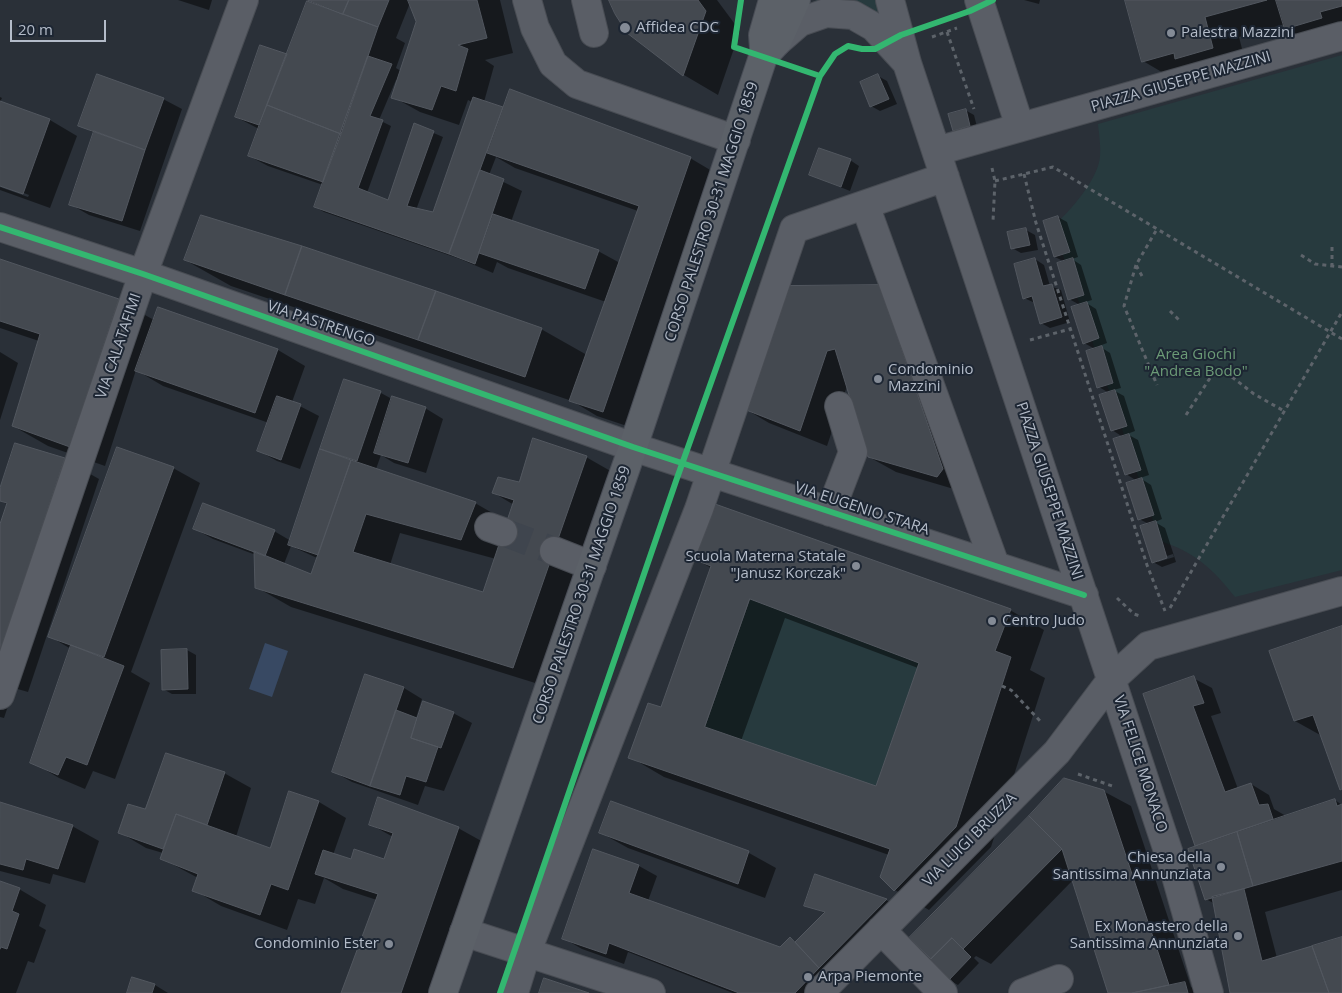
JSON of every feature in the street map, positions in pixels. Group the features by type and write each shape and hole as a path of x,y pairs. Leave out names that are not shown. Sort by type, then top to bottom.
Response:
{"main road":[{"name":"CORSO PALESTRO 30-31 MAGGIO 1859","path":"771,48 763,35 773,0"},
{"name":"CORSO PALESTRO 30-31 MAGGIO 1859","path":"443,993 633,447 736,140 771,48 796,0"}],"street":[{"name":"VIA CALATAFIMI","path":"0,695 143,274 244,0"},
{"path":"527,0 535,28 553,64 577,84 736,140"},
{"path":"586,0 594,33"},
{"name":"PIAZZA GIUSEPPE MAZZINI","path":"890,0 905,55 1112,679"},
{"path":"982,8 1020,127"},
{"path":"771,48 800,22 826,13 853,15 874,27 905,55"},
{"name":"PIAZZA GIUSEPPE MAZZINI","path":"937,151 1342,36"},
{"path":"514,993 527,952 695,519 794,229 945,177"},
{"path":"865,205 995,565"},
{"name":"VIA PASTRENGO","path":"0,227 143,274 633,447"},
{"path":"830,512 853,452 839,406"},
{"name":"VIA EUGENIO STARA","path":"633,447 1084,595"},
{"path":"554,551 592,566"},
{"path":"1112,679 1148,646 1342,591"},
{"name":"VIA LUIGI BRUZZA","path":"819,993 1064,743 1112,679"},
{"name":"VIA FELICE MONACO","path":"1112,679 1174,869 1209,993"},
{"path":"881,930 943,993"},
{"path":"464,932 651,993"},
{"path":"1023,993 1059,979"}],"path":[{"path":"905,55 982,8"},
{"path":"996,181 1053,167 1342,339"},
{"path":"1024,174 1036,223 1147,566 1167,614 1342,312"},
{"path":"1157,229 1136,265 1124,306 1157,385"},
{"path":"1332,246 1332,267"},
{"path":"1301,255 1315,264 1342,267"},
{"path":"1136,265 1142,276"},
{"path":"1170,311 1181,322"},
{"path":"1030,340 1070,329"},
{"path":"1202,350 1208,356"},
{"path":"1232,377 1254,394 1284,411"},
{"path":"1186,415 1210,378"},
{"path":"1002,686 1011,690 1064,743"},
{"path":"1071,771 1115,786 1118,796"}],"green space":[{"path":"816,0 883,0 886,23 812,8"},
{"name":"Area Giochi \"Andrea Bodo\"","path":"1342,55 1342,570 1235,597 1211,570 1193,556 1160,541 1053,226 1075,204 1095,174 1100,156 1098,124"},
{"path":"750,599 919,663 876,786 705,727"}],"water":[{"path":"265,643 288,651 272,697 249,689"}],"building":[{"path":"308,0 349,0 343,14"},
{"path":"349,0 389,0 378,27 343,14"},
{"path":"408,0 477,0 487,38 458,45 468,49 456,91 441,86 432,110 391,98 416,22"},
{"path":"609,0 698,0 706,11 683,76 627,33"},
{"name":"Palestra Mazzini","path":"1125,0 1267,0 1205,17 1213,48 1175,59 1174,53 1142,62"},
{"name":"Palestra Mazzini","path":"1276,0 1342,0 1342,6 1320,12 1322,18 1285,29"},
{"path":"307,1 378,27 341,134 267,105"},
{"path":"260,45 287,54 259,125 235,117"},
{"path":"368,56 392,64 370,116 383,120 358,188 388,200 414,123 434,131 407,206 433,212 473,97 503,107 449,254 314,207"},
{"path":"97,74 164,98 145,150 78,126"},
{"path":"878,74 889,99 870,107 860,82"},
{"path":"510,89 691,157 603,412 569,401 639,206 487,153"},
{"path":"0,101 50,119 23,194 0,186"},
{"path":"267,105 341,134 323,182 248,156"},
{"path":"966,109 970,126 953,131 948,114"},
{"path":"94,131 145,150 122,221 69,205"},
{"path":"819,148 851,159 841,187 809,175"},
{"path":"480,170 504,179 475,264 449,254"},
{"path":"493,214 599,250 585,289 479,253"},
{"path":"201,215 302,246 285,295 184,260"},
{"path":"1058,216 1070,252 1054,257 1043,221"},
{"path":"1026,228 1030,245 1011,249 1007,232"},
{"path":"302,246 436,291 418,340 285,295"},
{"path":"1035,258 1043,286 1052,284 1062,317 1040,324 1032,296 1023,299 1014,264"},
{"path":"1073,258 1084,295 1068,300 1057,263"},
{"path":"0,259 119,299 70,447 12,426 40,334 0,321"},
{"name":"Condominio Mazzini","path":"880,285 943,469 937,477 868,457 835,349 827,351 800,431 741,408 785,286"},
{"path":"436,291 542,328 525,377 418,340"},
{"path":"1087,302 1099,338 1083,344 1071,307"},
{"path":"158,307 278,349 255,413 135,371"},
{"path":"1102,346 1113,383 1097,388 1086,351"},
{"path":"344,379 381,391 357,461 320,449"},
{"path":"1115,390 1127,426 1111,431 1099,395"},
{"path":"277,396 301,404 281,460 257,451"},
{"path":"392,396 426,407 408,463 374,453"},
{"path":"1129,434 1141,470 1125,475 1113,439"},
{"path":"533,438 587,456 513,668 255,588 254,551 311,574 351,460 476,502 461,540 366,514 353,552 483,592 514,500 492,493 498,477 519,482"},
{"path":"15,443 65,458 0,654 0,524 7,503 0,501 0,488"},
{"path":"117,447 174,467 104,657 48,637"},
{"path":"320,449 351,460 318,555 288,545"},
{"path":"1142,478 1154,515 1138,520 1126,483"},
{"path":"203,503 275,530 265,556 193,529"},
{"path":"715,504 1011,609 995,651 1011,657 956,827 894,891 880,877 890,849 628,758 648,703 661,707 711,566 695,560","holes":["750,599 919,663 876,786 705,727"]},
{"path":"1156,521 1167,558 1152,563 1140,526"},
{"path":"1342,626 1342,789 1340,790 1313,715 1294,721 1269,651"},
{"path":"71,645 124,666 87,765 66,757 58,775 30,763"},
{"path":"187,649 188,689 162,690 161,650"},
{"path":"365,674 404,687 370,786 332,772"},
{"path":"1194,676 1204,703 1193,706 1225,792 1251,783 1259,805 1268,804 1273,819 1195,846 1143,694"},
{"path":"423,701 454,712 441,748 411,738"},
{"path":"396,710 417,718 411,738 438,747 426,782 406,776 400,795 370,786"},
{"path":"166,753 225,772 207,825 176,814 163,849 118,833 128,804 145,809"},
{"path":"1064,778 1104,790 1169,985 1132,993 1108,993 1062,849 1029,816"},
{"path":"289,791 319,801 288,890 271,884 260,915 192,891 198,874 160,859 176,814 270,848"},
{"name":"Condominio Ester","path":"378,797 459,827 401,993 341,993 378,894 315,874 323,850 351,859 354,849 384,859 393,833 369,825"},
{"path":"1335,799 1337,806 1342,804 1342,861 1253,886 1237,832"},
{"path":"611,801 749,851 738,884 599,833"},
{"path":"0,802 73,825 58,869 26,859 23,870 0,864"},
{"path":"1029,816 1062,849 963,949 952,938 931,959 909,938"},
{"name":"Chiesa della Santissima Annunziata","path":"1237,832 1253,886 1205,900 1188,849"},
{"path":"593,849 639,865 629,893 780,947 790,937 819,968 795,993 739,993 609,943 606,954 562,939"},
{"path":"815,874 887,899 819,968 795,942 825,912 804,906"},
{"path":"0,881 20,888 12,911 19,914 7,949 1,947 0,949"},
{"name":"Ex Monastero della Santissima Annunziata","path":"1244,889 1262,961 1312,946 1329,993 1230,993 1212,897"},
{"path":"1342,937 1342,993 1329,993 1312,946"},
{"path":"952,938 971,957 948,981 929,961"},
{"path":"132,977 155,984 152,993 127,993"},
{"path":"544,978 589,993 539,993"},
{"path":"1185,982 1188,993 1132,993 1169,985"}],"tunnel":[{"path":"503,532 554,551"}],"cycle path":[{"path":"741,0 734,47 820,76 835,54 848,46 875,49 901,35 970,11 993,0"},
{"path":"500,993 676,481 820,76"},
{"path":"0,227 143,274 633,447 1084,595"}],"place":[{"name":"Affidea CDC","path":"625,28"},
{"name":"Palestra Mazzini","path":"1171,33"},
{"name":"Condominio Mazzini","path":"878,379"},
{"name":"Scuola Materna Statale \"Janusz Korczak\"","path":"856,566"},
{"name":"Centro Judo","path":"992,621"},
{"name":"Chiesa della Santissima Annunziata","path":"1221,867"},
{"name":"Ex Monastero della Santissima Annunziata","path":"1238,936"},
{"name":"Condominio Ester","path":"389,944"},
{"name":"Arpa Piemonte","path":"808,977"}]}
